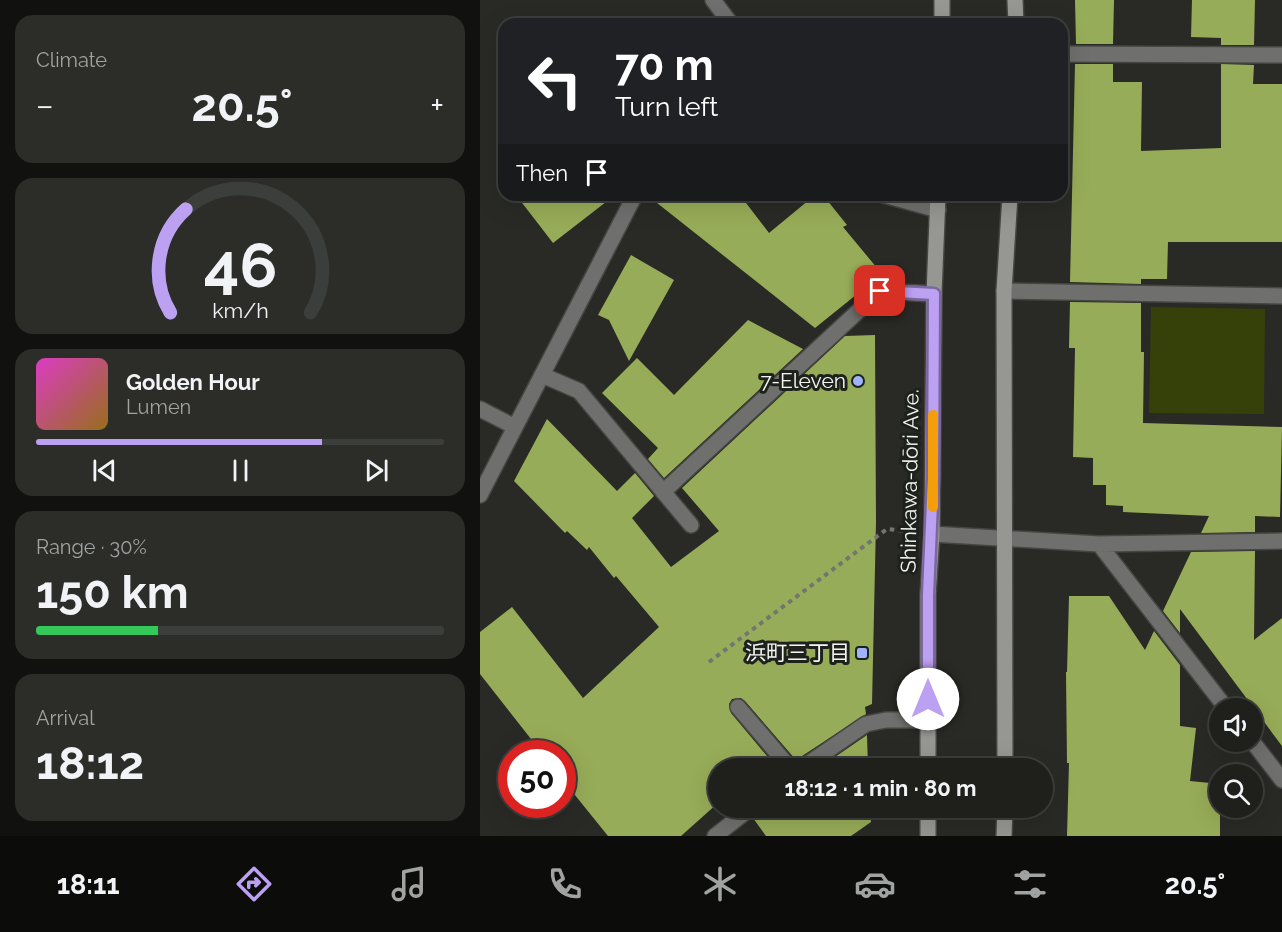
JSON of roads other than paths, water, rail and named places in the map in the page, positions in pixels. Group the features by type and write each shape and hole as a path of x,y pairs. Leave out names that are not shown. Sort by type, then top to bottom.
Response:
{"main road":[{"path":"942,0 942,18"},
{"path":"1015,0 1016,18"},
{"path":"1005,758 1004,291 1010,201"},
{"name":"Shinkawa-dōri Ave.","path":"928,758 928,595 932,534 934,294 938,203"},
{"path":"928,818 928,836"},
{"path":"1004,836 1005,818"}],"street":[{"path":"713,0 724,18"},
{"path":"1068,54 1282,55"},
{"path":"480,495 632,201"},
{"path":"663,492 880,291 934,294"},
{"path":"1004,291 1282,296"},
{"path":"542,375 579,391 691,525"},
{"path":"480,409 515,427"},
{"path":"932,534 1099,544 1282,541"},
{"path":"1099,544 1218,698"},
{"path":"738,707 781,758"},
{"path":"817,758 866,724 886,720 928,720"},
{"path":"1260,752 1282,780"},
{"path":"715,836 738,818"}],"place":[{"name":"7-Eleven","path":"858,381"},
{"name":"浜町三丁目","path":"862,653"}]}
